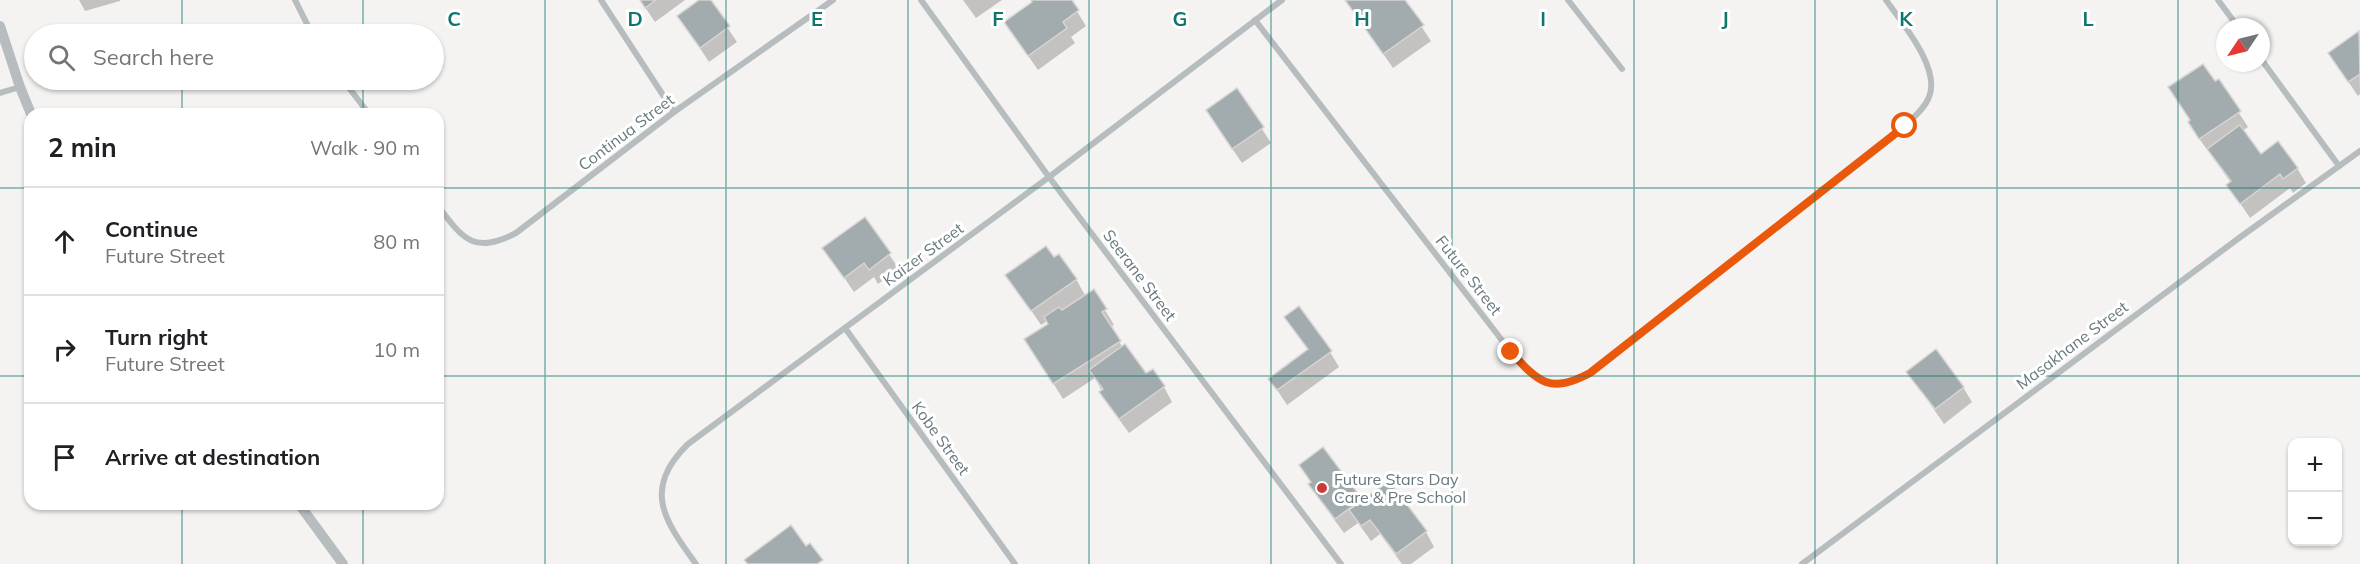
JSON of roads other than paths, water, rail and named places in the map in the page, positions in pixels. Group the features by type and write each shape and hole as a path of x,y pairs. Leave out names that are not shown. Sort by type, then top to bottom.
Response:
{"street":[{"path":"295,0 307,24"},
{"path":"601,0 674,112"},
{"name":"Continua Street","path":"444,214 456,230 470,241 484,244 499,242 516,233 674,112 833,0"},
{"name":"Seerane Street","path":"921,0 1049,177 1341,564"},
{"name":"Kaizer Street","path":"696,564 666,518 662,500 662,484 666,470 688,444 1049,177 1282,0"},
{"path":"1568,0 1622,69"},
{"name":"Future Street","path":"1256,20 1511,352 1541,381 1555,385 1573,382 1590,373 1905,126 1921,110 1930,95 1931,80 1926,63 1916,43 1886,0"},
{"path":"2218,0 2231,18"},
{"path":"0,26 29,108"},
{"path":"2270,71 2339,166"},
{"path":"0,93 20,87"},
{"path":"351,90 364,108"},
{"name":"Masakhane Street","path":"1802,564 2220,252 2360,151"},
{"name":"Kobe Street","path":"845,328 1015,564"},
{"path":"303,510 343,564"}],"place":[{"name":"Future Stars Day Care & Pre School","path":"1322,488"}]}
